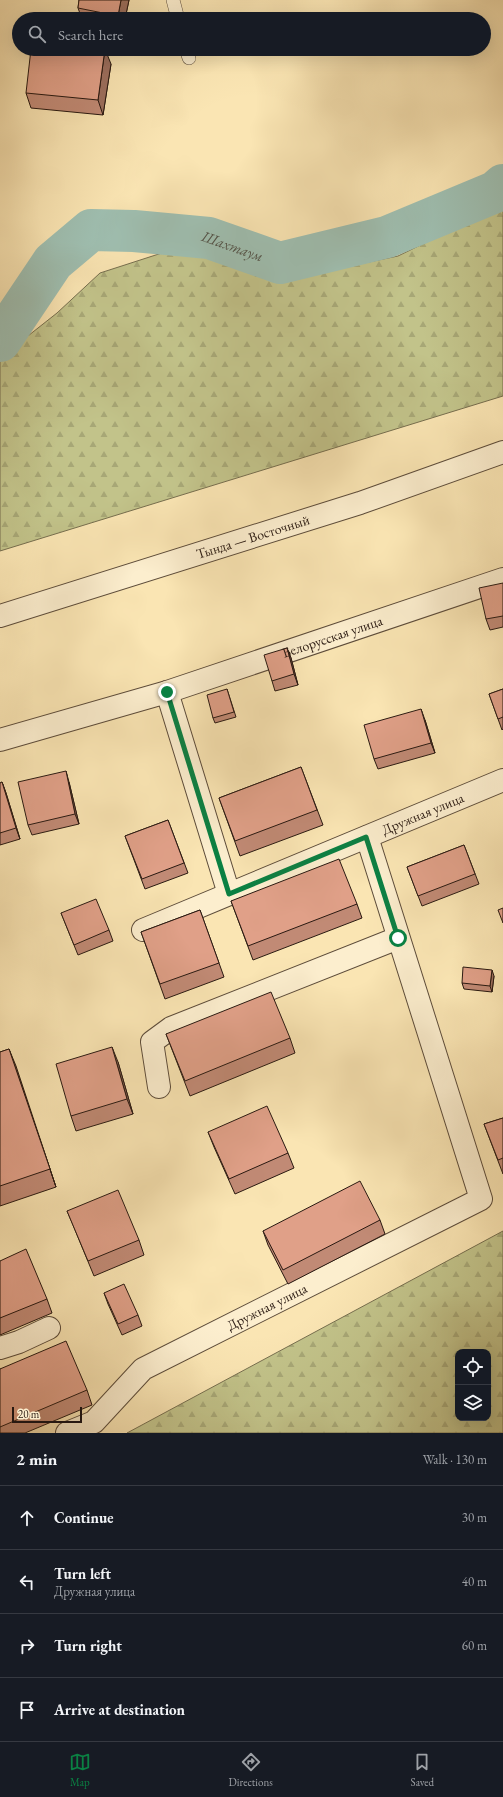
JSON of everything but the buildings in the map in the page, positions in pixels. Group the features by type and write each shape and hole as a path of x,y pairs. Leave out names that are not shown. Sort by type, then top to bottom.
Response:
{"street":[{"name":"Тында — Восточный","path":"0,616 360,503 503,452"},
{"name":"Белорусская улица","path":"0,740 167,692 503,579"},
{"path":"167,692 229,894"},
{"name":"Дружная улица","path":"143,930 503,780"},
{"path":"159,1088 152,1042 171,1028 398,938 366,837"},
{"name":"Дружная улица","path":"67,1433 94,1422 143,1369 481,1199 398,938"},
{"path":"0,1348 19,1342 49,1328"}],"lane":[{"path":"173,0 176,12"}],"green space":[{"path":"503,202 503,396 0,551 0,358 57,313 100,273 165,252 217,251 266,276 320,272 398,256 480,216"},
{"path":"503,1231 503,1433 127,1433"}],"waterway":[{"name":"Шахтаум","path":"0,341 53,262 91,230 134,231 209,238 280,263 387,237 495,192 503,185"}],"route":[{"path":"167,692 229,894 366,837 398,938"}]}
